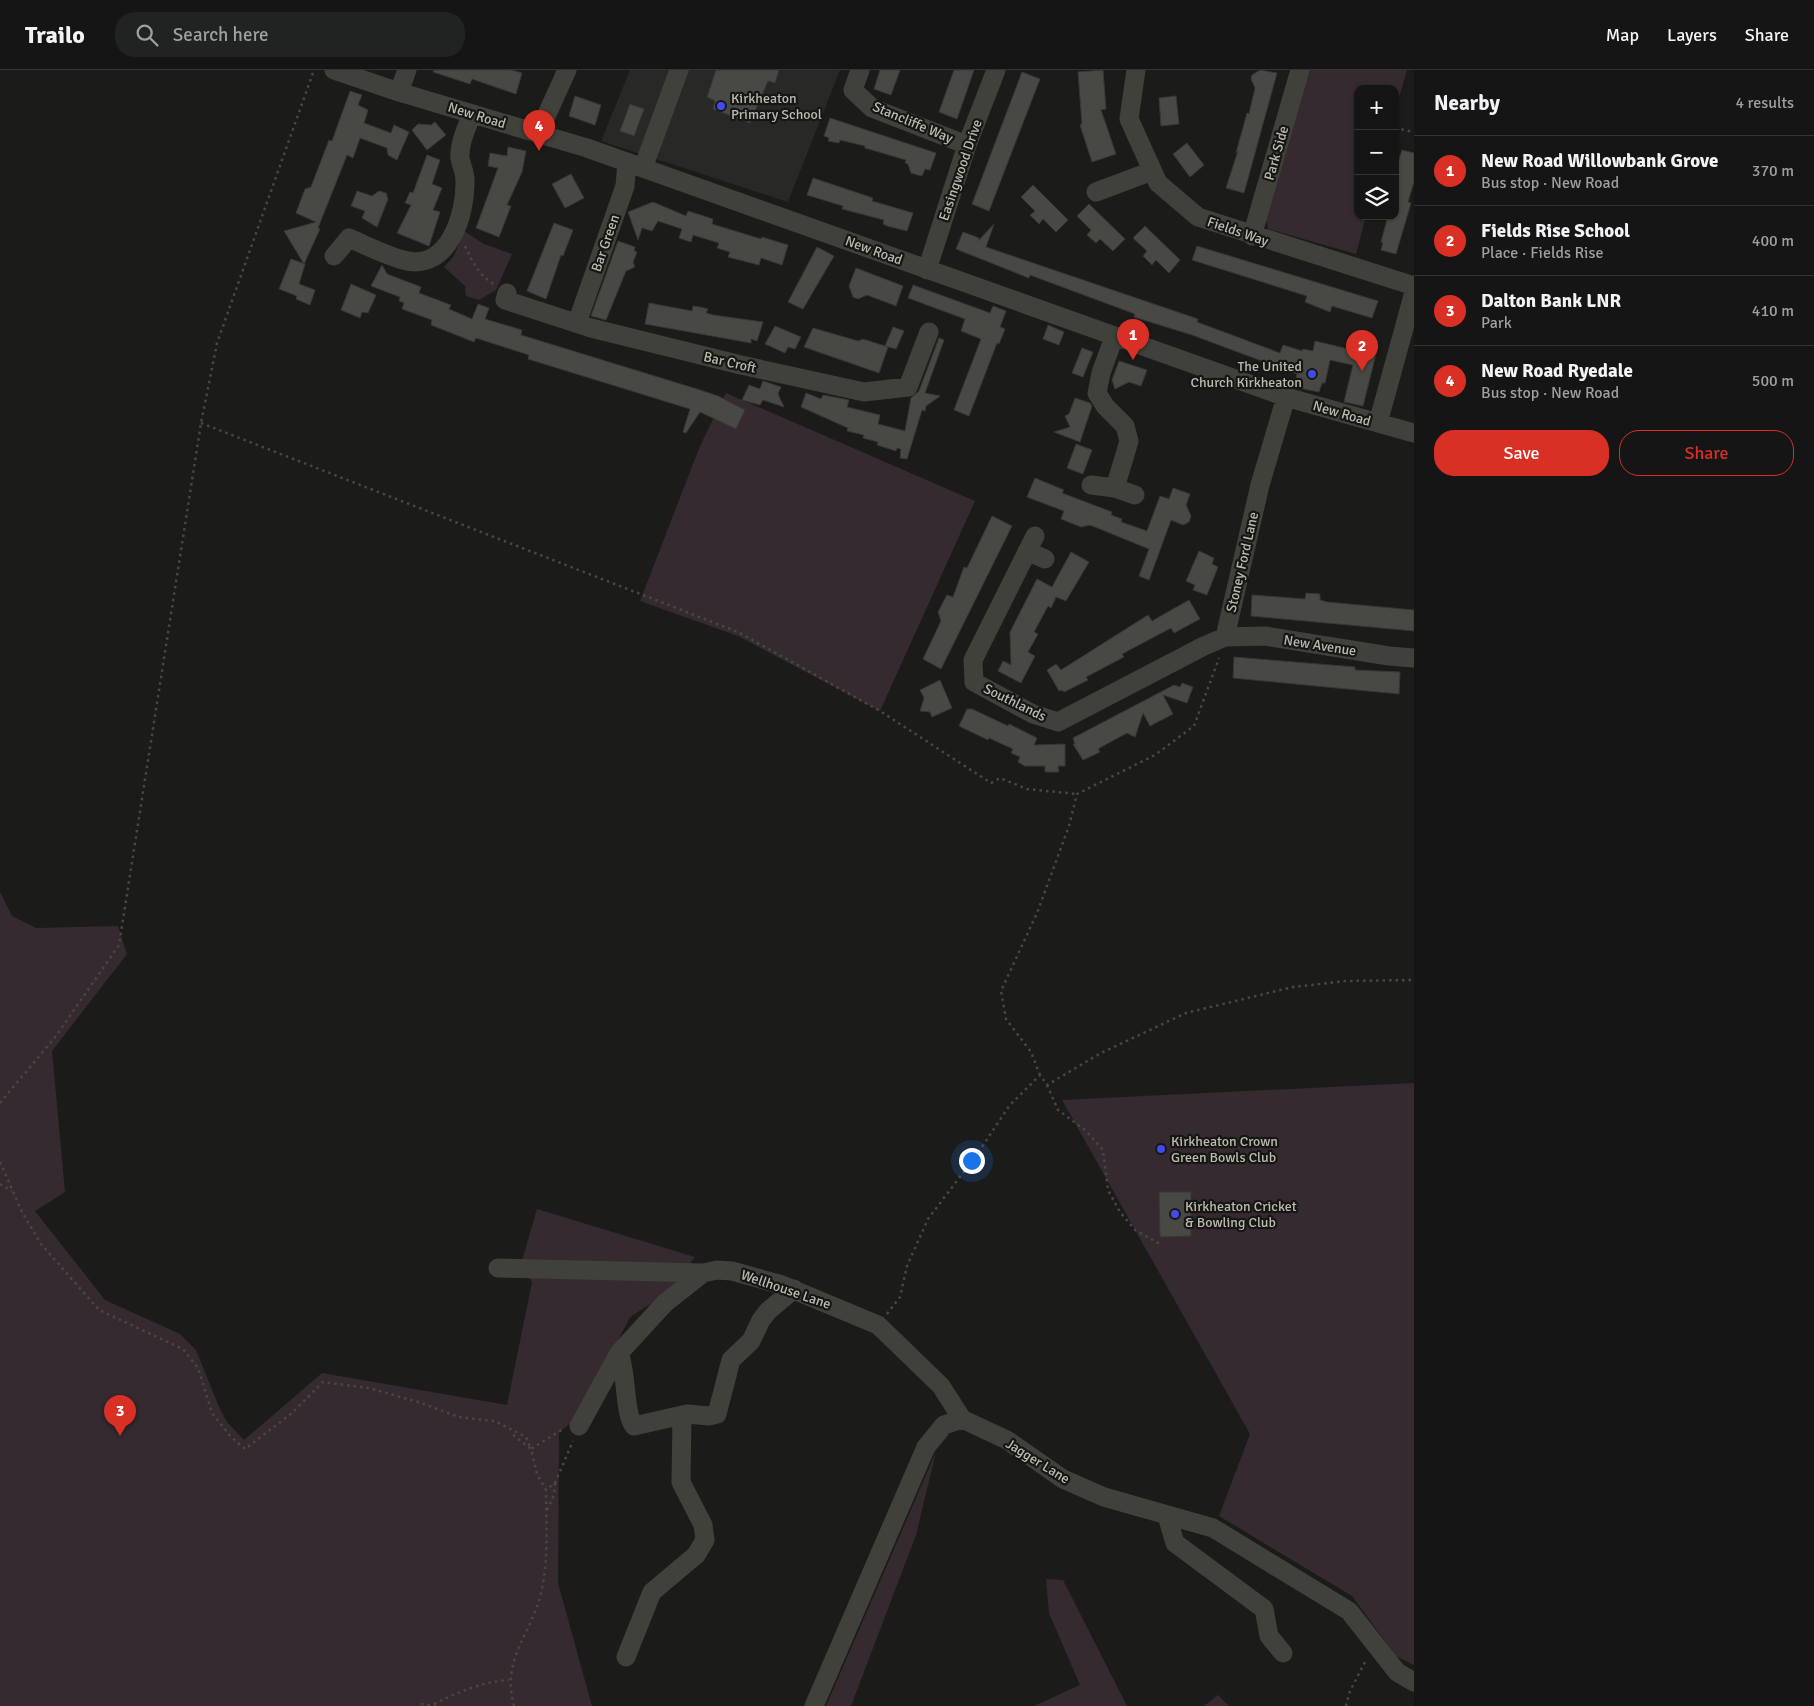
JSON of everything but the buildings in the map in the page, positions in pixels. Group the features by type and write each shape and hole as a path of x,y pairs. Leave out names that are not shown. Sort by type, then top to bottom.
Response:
{"street":[{"name":"New Road","path":"334,70 635,165 1286,397 1414,433"},
{"path":"399,92 407,70"},
{"path":"538,134 567,70"},
{"name":"Bar Green","path":"577,324 625,186 679,70"},
{"name":"Stancliffe Way","path":"860,70 853,90 872,108 968,145"},
{"name":"Easingwood Drive","path":"927,270 968,145 996,70"},
{"name":"Fields Way","path":"1136,70 1129,119 1158,183 1198,217 1252,236 1414,286"},
{"name":"Park Side","path":"1252,236 1300,70"},
{"path":"334,256 347,233 404,261 427,261 443,251 454,234 462,204 465,179 460,157 463,137 472,114"},
{"path":"1096,192 1152,171"},
{"path":"1378,423 1414,292"},
{"name":"Bar Croft","path":"507,293 505,300 577,324 742,365 864,392 908,387 929,332"},
{"path":"1114,337 1100,373 1097,393 1105,406 1125,426 1129,441 1115,488"},
{"name":"Stoney Ford Lane","path":"1225,637 1260,485 1286,397"},
{"path":"1091,485 1115,488 1135,495"},
{"name":"Southlands","path":"1045,559 1031,544 973,660 974,682 1033,714 1058,722 1204,646 1225,637"},
{"name":"New Avenue","path":"1225,637 1265,636 1390,656 1414,658"},
{"name":"Wellhouse Lane","path":"498,1268 703,1273 717,1270 732,1271 794,1289 878,1325 941,1386 962,1419"},
{"path":"582,1420 619,1353 665,1303 703,1273"},
{"path":"619,1353 625,1373 632,1423 638,1426 682,1415 717,1414 731,1360 751,1341 761,1320 768,1311 794,1289"},
{"path":"626,1657 652,1592 696,1555 705,1540 703,1525 681,1482 682,1415"},
{"path":"814,1706 926,1447 944,1425 962,1419"},
{"name":"Jagger Lane","path":"962,1419 1007,1440 1063,1479 1104,1497 1213,1528 1349,1611 1397,1672 1414,1682"},
{"path":"1167,1516 1175,1543 1264,1609 1269,1636 1283,1653"}],"path":[{"path":"0,1102 56,1036 120,945 201,423 217,343 314,70"},
{"path":"1399,129 1414,132"},
{"path":"454,234 460,238 474,267 484,278 503,287 507,293"},
{"path":"201,423 738,632 880,711 991,783 1000,778 1027,789 1078,794 1154,755 1194,726 1209,689 1225,637"},
{"path":"1078,794 1069,826 1037,913 1001,990 1006,1019 1031,1052 1040,1075 1047,1085 1058,1110 1085,1130 1102,1150 1108,1190 1120,1212 1135,1230 1160,1244"},
{"path":"1047,1085 1101,1053 1186,1013 1293,987 1346,981 1414,980"},
{"path":"900,1297 907,1266 928,1219 978,1153 1009,1106 1040,1075"},
{"path":"0,1162 41,1244 100,1310 183,1349 198,1368 212,1413 231,1437 245,1449 292,1413 323,1382 369,1388 418,1402 459,1417 495,1421 526,1437 537,1474 546,1490 545,1568 541,1594 513,1662 509,1680 514,1706"},
{"path":"0,1184 14,1192"},
{"path":"531,1449 582,1420"},
{"path":"546,1512 554,1495 555,1483 582,1420"},
{"path":"513,1435 531,1449"},
{"path":"546,1490 555,1483"},
{"path":"1346,1706 1350,1690 1374,1644"},
{"path":"421,1704 435,1705 482,1684 509,1680"}],"shaded area":[{"name":"Kirkheaton Primary School","path":"630,70 840,70 788,202 601,141"},
{"path":"1308,70 1407,70 1399,98 1399,85 1354,85 1354,220 1365,220 1356,254 1268,229 1265,215"},
{"path":"464,231 484,244 512,254 496,290 479,300 466,296 465,286 444,267 454,256"},
{"path":"726,393 975,501 880,711 738,636 640,601 700,446"},
{"path":"0,892 12,916 36,928 118,926 127,954 52,1051 65,1192 35,1211 105,1300 180,1334 196,1350 227,1422 244,1440 322,1373 507,1405 532,1282 521,1264 537,1209 695,1257 668,1293 630,1317 578,1418 559,1432 558,1583 592,1706 0,1706"},
{"path":"1414,1083 1414,1665 1396,1656 1352,1596 1219,1516 1250,1434 1062,1100"},
{"path":"936,1452 916,1535 851,1706 826,1706"},
{"path":"1046,1579 1063,1580 1127,1706 1034,1706 1080,1685 1049,1613"},
{"path":"1218,1695 1229,1706 1204,1706"}],"place":[{"name":"Kirkheaton Primary School","path":"721,106"},
{"name":"New Road Ryedale","path":"539,151"},
{"name":"New Road Willowbank Grove","path":"1133,360"},
{"name":"Fields Rise School","path":"1362,371"},
{"name":"The United Church Kirkheaton","path":"1312,374"},
{"name":"Kirkheaton Crown Green Bowls Club","path":"1161,1149"},
{"name":"Kirkheaton Cricket & Bowling Club","path":"1175,1214"},
{"name":"Dalton Bank LNR","path":"120,1436"}]}
